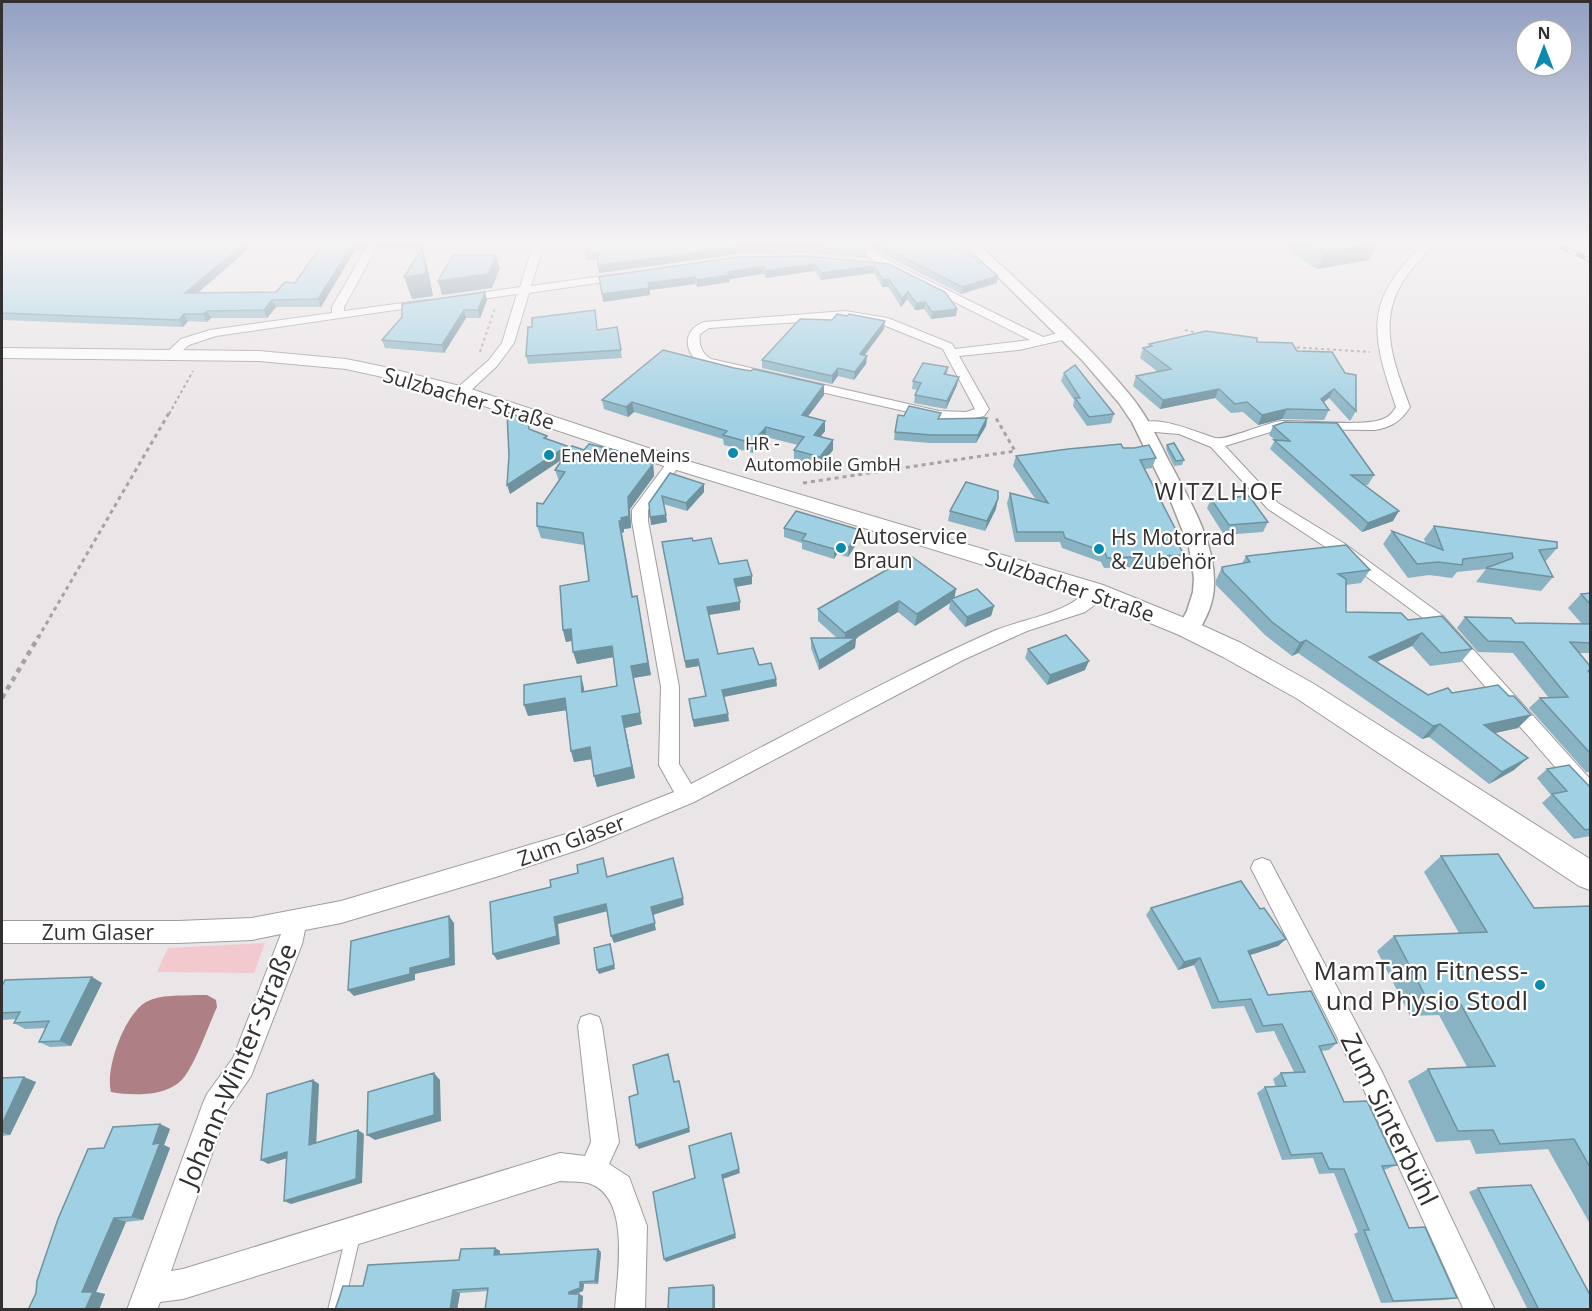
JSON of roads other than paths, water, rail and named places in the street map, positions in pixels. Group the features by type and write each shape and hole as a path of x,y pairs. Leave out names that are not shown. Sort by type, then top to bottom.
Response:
{"main road":[{"name":"Sulzbacher Straße","path":"2,353 259,356 337,363 417,380 461,392 674,463 1095,591 1188,629 1232,650 1305,691 1590,876"}],"street":[{"path":"338,316 340,304"},
{"path":"170,355 185,342 200,336 422,304"},
{"path":"461,392 493,363 508,344 520,304"},
{"path":"968,304 1042,341"},
{"path":"1035,304 1067,335 1126,400 1143,427 1191,523 1204,578 1202,600 1197,618 1188,629"},
{"path":"1216,444 1279,425 1377,425 1396,419 1403,407 1386,353 1382,330 1388,304"},
{"path":"845,315 884,321 905,328 948,347 952,353 980,404 979,413 966,416 939,415 707,362 697,354 693,338 698,328 708,325 845,315"},
{"path":"952,353 1019,346 1067,335"},
{"path":"1143,427 1154,426 1182,431 1216,444 1273,506 1339,548 1437,620 1590,793"},
{"path":"674,463 640,510 640,521 670,687 669,765 687,796"},
{"name":"Zum Glaser","path":"2,932 189,932 252,929 341,912 499,866 576,841 687,796 957,654 1021,627 1079,608 1090,600 1095,591"},
{"name":"Zum Sinterbühl","path":"1262,868 1373,1082 1480,1310"},
{"name":"Johann-Winter-Straße","path":"146,1299 216,1103 242,1067 290,944 295,922"},
{"path":"590,1026 605,1142 593,1170"},
{"path":"146,1299 183,1284 560,1167 593,1170 619,1187 633,1226 630,1310"}],"lane":[{"path":"335,1310 355,1231"}],"place":[{"name":"HR - Automobile GmbH","path":"733,453"},
{"name":"EneMeneMeins","path":"549,455"},
{"name":"Autoservice Braun","path":"841,548"},
{"name":"Hs Motorrad & Zubehör","path":"1099,549"},
{"name":"MamTam Fitness- und Physio Stodl","path":"1540,985"}],"district":[{"name":"WITZLHOF","path":"1219,490"}]}
